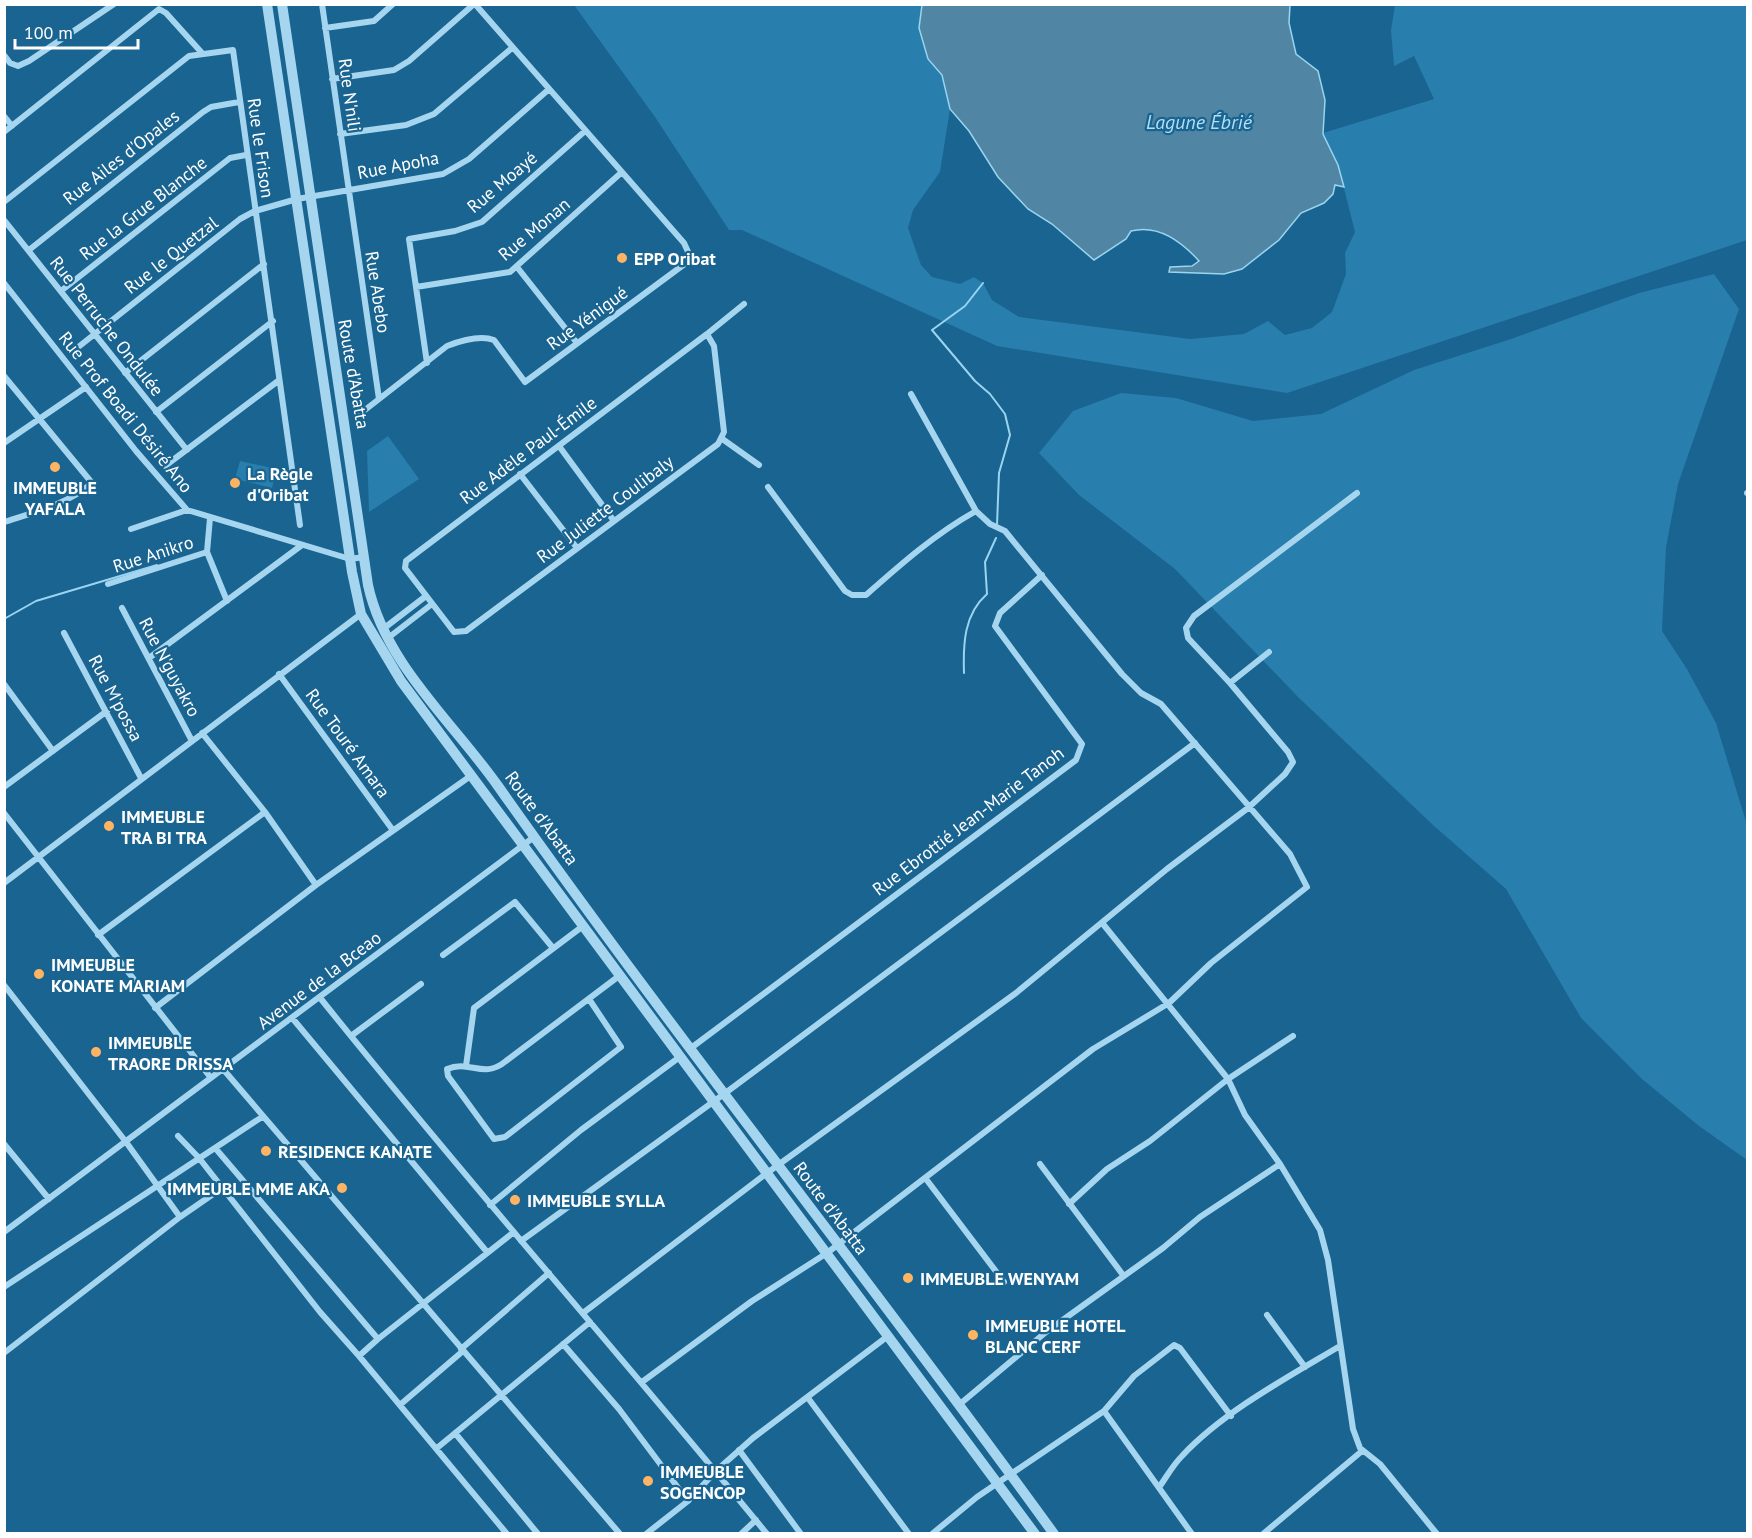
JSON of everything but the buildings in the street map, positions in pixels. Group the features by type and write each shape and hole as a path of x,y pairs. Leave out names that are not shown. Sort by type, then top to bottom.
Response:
{"street":[{"path":"4,55 10,63 18,66 29,61 114,4"},
{"name":"Route d'Abatta","path":"267,4 350,559 361,614 401,681 691,1047 724,1094 960,1404 1054,1533"},
{"name":"Route d'Abatta","path":"282,4 364,557 372,601 385,633 418,683 490,774 583,926 1035,1533"},
{"name":"Rue N'nili","path":"322,4 347,190"},
{"path":"325,28 374,21 393,4"},
{"path":"332,80 394,70 409,61 475,4 548,90"},
{"path":"4,132 159,9 166,13 202,53"},
{"path":"340,134 422,121 434,114 512,48"},
{"name":"Rue le Frison","path":"4,202 189,56 232,50 246,155 273,321 278,381 300,525"},
{"name":"Rue Apoha","path":"297,199 420,180 456,168 548,90"},
{"name":"Rue Yénigué","path":"356,417 457,342 488,338 494,340 525,382 686,263 689,254 684,243 548,90"},
{"name":"Rue Ailes d'Opales","path":"28,250 203,112 211,107 239,102"},
{"path":"4,116 12,126"},
{"name":"Rue Moayé","path":"427,363 409,239 455,231 482,222 585,131"},
{"name":"Rue la Grue Blanche","path":"61,291 230,158 246,155"},
{"name":"Rue Monan","path":"416,287 501,274 517,267 622,172"},
{"name":"Rue Abebo","path":"347,190 379,399"},
{"name":"Rue le Quetzal","path":"72,352 240,219 255,211 297,199"},
{"name":"Rue Perruche Ondulée","path":"4,220 186,450"},
{"path":"125,373 264,264"},
{"path":"517,267 578,343"},
{"name":"Rue Prof Boadi Désiré Ano","path":"4,283 187,510 350,559"},
{"name":"Rue Adèle Paul-Émile","path":"426,596 405,568 406,561 707,334 744,303"},
{"path":"156,412 273,321"},
{"path":"707,334 714,346 724,432 721,438 759,465"},
{"path":"4,376 92,483 80,493 54,505 4,522"},
{"path":"165,466 278,381"},
{"path":"4,443 86,387"},
{"path":"642,1382 752,1300 838,1245 1093,1049 1169,1003 1211,963 1307,887 1290,855 1161,704 1141,693 1122,674 1005,531 990,524 976,511 911,394"},
{"name":"Rue Juliette Coulibaly","path":"426,596 454,632 460,634 718,444 721,438"},
{"path":"559,446 614,521"},
{"path":"520,474 577,548"},
{"path":"768,487 845,591 860,596 866,595 949,527 976,511"},
{"path":"583,1313 767,1173 1016,993 1103,924 1167,869 1248,808 1285,774 1293,762 1288,752 1230,683 1188,638 1186,628 1194,616 1357,493"},
{"path":"131,529 187,510"},
{"path":"210,518 207,552 227,601"},
{"path":"149,658 302,545"},
{"name":"Rue Anikro","path":"108,584 207,552"},
{"path":"350,559 364,557"},
{"name":"Rue Ebrottié Jean-Marie Tanoh","path":"691,1047 1076,760 1082,744 995,626 1000,613 1042,574"},
{"path":"385,633 426,596"},
{"path":"385,633 432,604"},
{"name":"Rue N'guyakro","path":"122,608 192,741"},
{"path":"4,883 361,614"},
{"name":"Rue M'possa","path":"64,633 141,778"},
{"path":"1230,683 1269,652"},
{"name":"Rue Touré Amara","path":"279,674 392,830"},
{"path":"4,684 53,751"},
{"path":"4,788 107,711"},
{"path":"202,733 265,812 316,885"},
{"path":"522,1241 714,1102 1195,743"},
{"path":"154,1008 316,885 473,774"},
{"path":"98,935 265,812"},
{"path":"4,813 154,1008 211,1078"},
{"name":"Avenue de la Bceao","path":"4,1232 223,1069 293,1020 530,841"},
{"path":"443,956 515,902 553,948"},
{"path":"1103,924 1228,1079 1245,1114 1280,1164 1320,1230 1328,1260 1353,1429 1362,1451 1380,1464 1435,1533"},
{"path":"466,1066 474,1008 583,926"},
{"path":"589,999 621,1047 505,1137 494,1139 447,1074 448,1067 466,1066 485,1071 498,1068 589,999 620,976"},
{"path":"351,1036 421,984"},
{"path":"6,990 126,1142 180,1217"},
{"path":"321,999 490,1205 717,1470 767,1533"},
{"path":"293,1020 487,1252"},
{"path":"1069,1204 1107,1169 1150,1141 1228,1079 1293,1036"},
{"path":"490,1205 581,1130 681,1056"},
{"path":"223,1069 261,1117 620,1533"},
{"path":"4,1287 216,1149 261,1117"},
{"path":"178,1136 199,1158 320,1312 401,1404 507,1533"},
{"path":"4,1144 49,1199"},
{"path":"216,1149 378,1339"},
{"path":"1040,1164 1123,1275"},
{"path":"960,1404 1013,1358 1123,1275 1163,1248 1200,1217 1280,1164"},
{"path":"926,1179 1004,1282"},
{"path":"4,1353 180,1217 222,1188"},
{"path":"359,1356 422,1303 514,1232"},
{"path":"401,1404 549,1273"},
{"path":"1267,1315 1305,1367"},
{"path":"437,1448 590,1322"},
{"path":"646,1533 688,1502 739,1450 888,1336"},
{"path":"563,1344 620,1409 688,1502"},
{"path":"932,1533 997,1483 1104,1411 1134,1376 1174,1345 1180,1348 1231,1416"},
{"path":"1160,1486 1184,1454 1231,1416 1340,1346"},
{"path":"808,1398 909,1533"},
{"path":"1104,1411 1192,1533"},
{"path":"456,1433 538,1533"},
{"path":"739,1450 801,1533"},
{"path":"1263,1533 1362,1451"},
{"path":"741,1533 756,1520"}],"shaded area":[{"path":"574,5 922,5 919,28 928,59 942,75 950,109 940,172 913,210 908,228 921,265 932,277 960,284 974,277 983,283 992,300 1019,317 1190,339 1244,334 1268,321 1285,335 1312,328 1332,312 1346,274 1345,253 1355,232 1338,165 1323,133 1434,99 1414,56 1394,66 1391,30 1395,5 1747,5 1747,240 1287,393 997,346 742,230 729,230 655,117"},
{"path":"1714,274 1739,309 1678,484 1666,547 1662,631 1687,669 1716,723 1747,825 1747,1160 1699,1126 1642,1079 1581,1018 1506,889 1433,825 1298,697 1175,569 1079,495 1039,453 1073,411 1121,393 1176,398 1253,421 1321,414 1414,370 1511,339 1639,293"},
{"path":"388,436 419,479 369,512 367,451"},
{"path":"240,461 277,469 272,488 235,479"}],"water":[{"name":"Lagune Ébrié","path":"922,5 1290,5 1289,23 1296,54 1318,71 1325,100 1323,134 1338,165 1344,187 1335,185 1333,194 1324,203 1301,213 1279,240 1242,269 1224,274 1169,272 1170,267 1192,266 1199,261 1177,241 1151,230 1131,231 1126,239 1094,260 1052,224 1028,209 998,177 969,131 950,109 942,75 928,59 919,28"}],"waterway":[{"path":"983,283 965,306 932,330 1005,414 1010,435 999,473 997,525"},
{"path":"964,673 966,630 979,602 987,594 985,562 996,538"},
{"path":"4,619 36,601 157,565"}],"place":[{"name":"EPP Oribat","path":"622,258"},
{"name":"IMMEUBLE YAFALA","path":"55,467"},
{"name":"La Règle d'Oribat","path":"235,483"},
{"name":"IMMEUBLE TRA BI TRA","path":"109,826"},
{"name":"IMMEUBLE KONATE MARIAM","path":"39,974"},
{"name":"IMMEUBLE TRAORE DRISSA","path":"96,1052"},
{"name":"RESIDENCE KANATE","path":"266,1151"},
{"name":"IMMEUBLE MME AKA","path":"342,1188"},
{"name":"IMMEUBLE SYLLA","path":"515,1200"},
{"name":"IMMEUBLE WENYAM","path":"908,1278"},
{"name":"IMMEUBLE HOTEL BLANC CERF","path":"973,1335"},
{"name":"IMMEUBLE SOGENCOP","path":"648,1481"}]}
